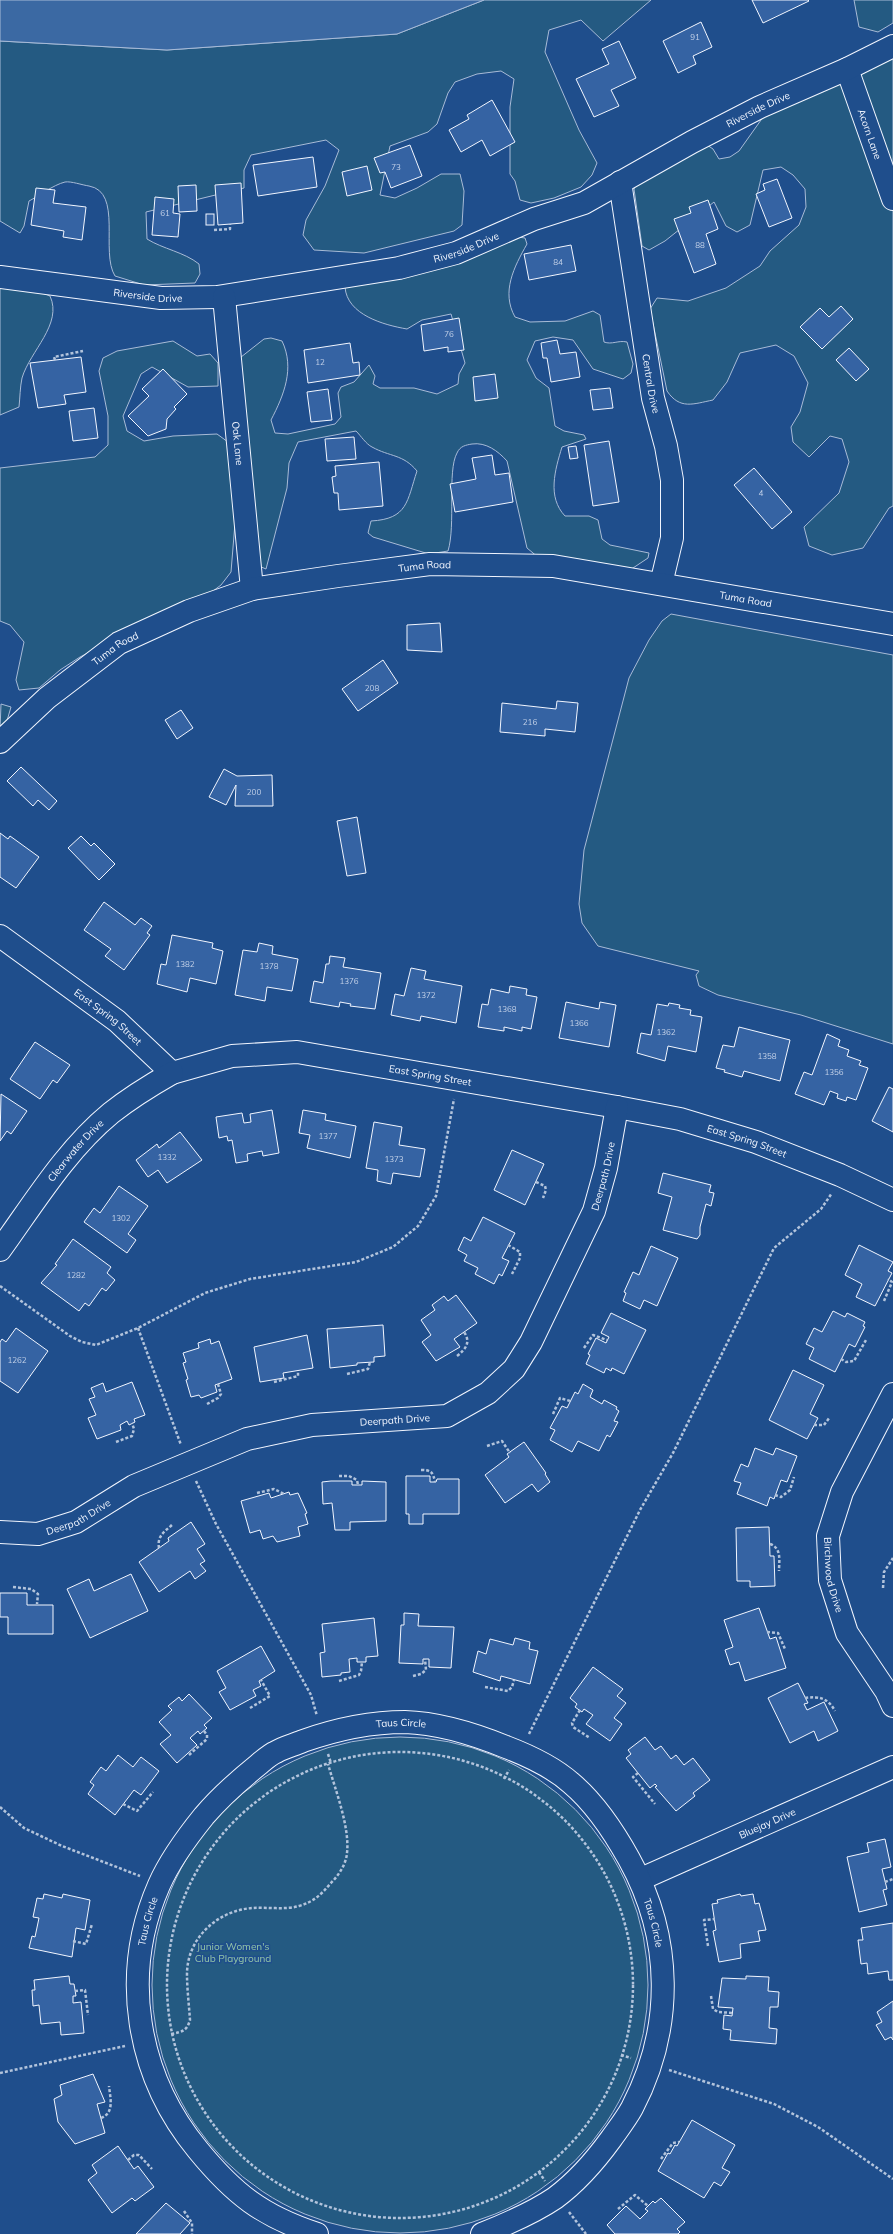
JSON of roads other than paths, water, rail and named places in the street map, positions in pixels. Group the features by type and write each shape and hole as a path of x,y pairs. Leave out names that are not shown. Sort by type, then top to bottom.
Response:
{"street":[{"name":"Riverside Drive","path":"0,277 161,298 224,297 399,268 456,253 534,219 584,203 692,142 760,107 893,46"},
{"name":"Acorn Lane","path":"847,68 893,199"},
{"name":"Central Drive","path":"620,182 653,398 666,446 672,480 672,538 661,584"},
{"name":"Oak Lane","path":"224,297 252,589"},
{"name":"Tuma Road","path":"0,742 47,698 120,643 189,611 252,589 430,564 553,566 893,624"},
{"name":"East Spring Street","path":"0,936 117,1021 172,1073 232,1056 296,1052 680,1119 756,1142 840,1175 893,1200"},
{"name":"Clearwater Drive","path":"0,1250 59,1167 100,1123 138,1093 172,1073"},
{"name":"Deerpath Drive","path":"0,1532 38,1534 76,1522 134,1486 247,1439 312,1425 447,1416 488,1393 514,1369 531,1342 594,1211 606,1168 617,1108"},
{"name":"Birchwood Drive","path":"893,1394 842,1492 828,1536 830,1580 847,1633 886,1691 893,1706"},
{"name":"Taus Circle","path":"317,2234 279,2228 256,2207 224,2182 188,2138 162,2095 151,2070 144,2042 138,1992 142,1935 160,1884 189,1833 224,1792 275,1752 346,1728 364,1724 408,1722 465,1731 518,1752 571,1783 614,1831 641,1879 651,1906 661,1948 663,2009 651,2064 631,2111 583,2175 570,2186 530,2213 482,2234"},
{"name":"Bluejay Drive","path":"641,1879 893,1767"}],"park label":[{"name":"Junior Women's Club Playground","path":"233,1952"}]}
